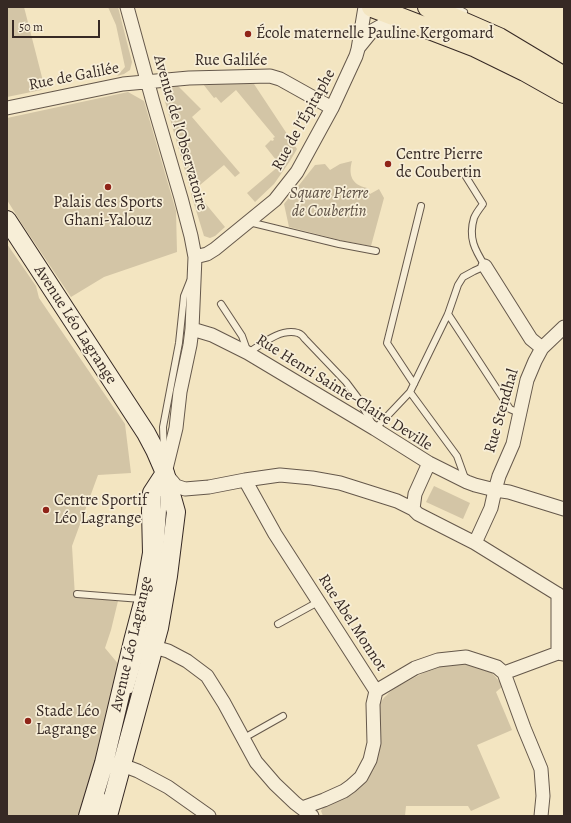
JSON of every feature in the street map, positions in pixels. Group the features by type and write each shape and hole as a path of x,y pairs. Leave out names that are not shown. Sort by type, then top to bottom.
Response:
{"main road":[{"path":"372,7 476,47 564,92"},
{"path":"428,7 499,38 564,77"},
{"name":"Avenue Léo Lagrange","path":"7,220 146,433 165,473 176,512 168,576 159,628 143,644 88,816"},
{"name":"Avenue Léo Lagrange","path":"108,816 122,764 143,644 144,599 152,554 152,492 165,473"}],"street":[{"name":"Avenue de l'Observatoire","path":"127,7 191,236 195,263 190,345 180,392 176,428 165,473"},
{"name":"Rue de l'Épitaphe","path":"195,263 215,249 275,200 297,172 332,108 356,56 364,7"},
{"name":"Rue de l'Épitaphe","path":"358,49 372,31 401,19"},
{"name":"Rue Galilée","path":"147,81 189,78 270,76 280,79 332,108"},
{"name":"Rue de Galilée","path":"7,108 112,85 147,81"},
{"path":"485,266 531,339 542,348"},
{"name":"Rue Stendhal","path":"475,543 491,508 499,476 513,444 527,380 542,348 563,328"},
{"name":"Rue Henri Sainte-Claire Deville","path":"192,329 212,335 248,353 429,463 415,494 413,509"},
{"path":"429,463 475,485 509,492 564,509"},
{"path":"165,473 176,486 185,489 209,487 280,475 312,478 340,483 397,501 413,509 418,514 475,543 561,596 561,653 504,673"},
{"name":"Rue Abel Monnot","path":"245,480 275,534 376,691 373,704 374,744 370,760 361,777 344,791 302,808"},
{"path":"143,644 168,651 187,661 207,676 244,738 256,762 275,784 295,803 312,816"},
{"path":"376,691 414,668 438,660 466,657 497,667 504,673 541,769 543,796 541,816"},
{"path":"122,764 168,787 209,816"}],"lane":[{"path":"454,7 471,17"},
{"path":"476,21 499,38"},
{"path":"221,304 242,336 248,353 280,334 290,332 299,333 346,382 358,398 375,429 410,392 448,314 458,285 464,278 485,266 473,244 472,231 474,216 482,204 463,172"},
{"path":"414,384 386,343 421,206"},
{"path":"249,222 339,244 376,251"},
{"path":"165,473 163,427 179,343 184,296 195,263"},
{"path":"448,314 510,409 519,413"},
{"path":"410,392 457,456 467,482"},
{"name":"Avenue Léo Lagrange","path":"129,696 149,625 159,572 164,511 165,473"},
{"path":"77,594 144,599"},
{"path":"278,624 318,602"},
{"path":"244,738 283,716"},
{"path":"98,816 104,793"}],"green space":[{"path":"7,7 24,7 44,85 41,90 7,97"},
{"path":"108,7 118,7 132,62 130,70 117,76 125,67 116,25"},
{"path":"203,84 254,84 297,149 274,184 255,202 247,193 280,165 265,146 271,140 274,140 273,138 275,137 236,90 221,103 216,97 214,98"},
{"path":"177,85 201,109 192,117 240,173 235,177 224,165 200,185 197,182 190,188 164,98 169,88"},
{"name":"Palais des Sports Ghani-Yalouz","path":"128,92 144,101 176,211 177,252 104,277 71,297 7,200 7,118"},
{"name":"Square Pierre de Coubertin","path":"352,161 352,179 362,187 367,188 370,194 379,189 384,198 371,246 344,241 289,227 284,204 315,165 325,164 330,170 340,164"},
{"path":"195,191 225,227 215,236 210,238 204,236 191,194"},
{"name":"Centre Sportif Léo Lagrange","path":"7,244 36,286 39,298 125,424 131,473 98,475 72,546 75,597 118,601 105,648 120,666 81,816 7,816"},
{"path":"434,486 470,503 463,519 426,502"},
{"path":"457,662 486,668 503,686 496,692 512,730 477,745 500,798 471,811 468,806 406,806 405,816 323,816 321,811 325,804 346,792 351,795 360,786 378,708 384,698 394,689 420,675 438,667"}],"place":[{"name":"École maternelle Pauline Kergomard","path":"248,34"},
{"name":"Centre Pierre de Coubertin","path":"388,164"},
{"name":"Palais des Sports Ghani-Yalouz","path":"108,187"},
{"name":"Centre Sportif Léo Lagrange","path":"46,510"},
{"name":"Stade Léo Lagrange","path":"28,721"}]}
